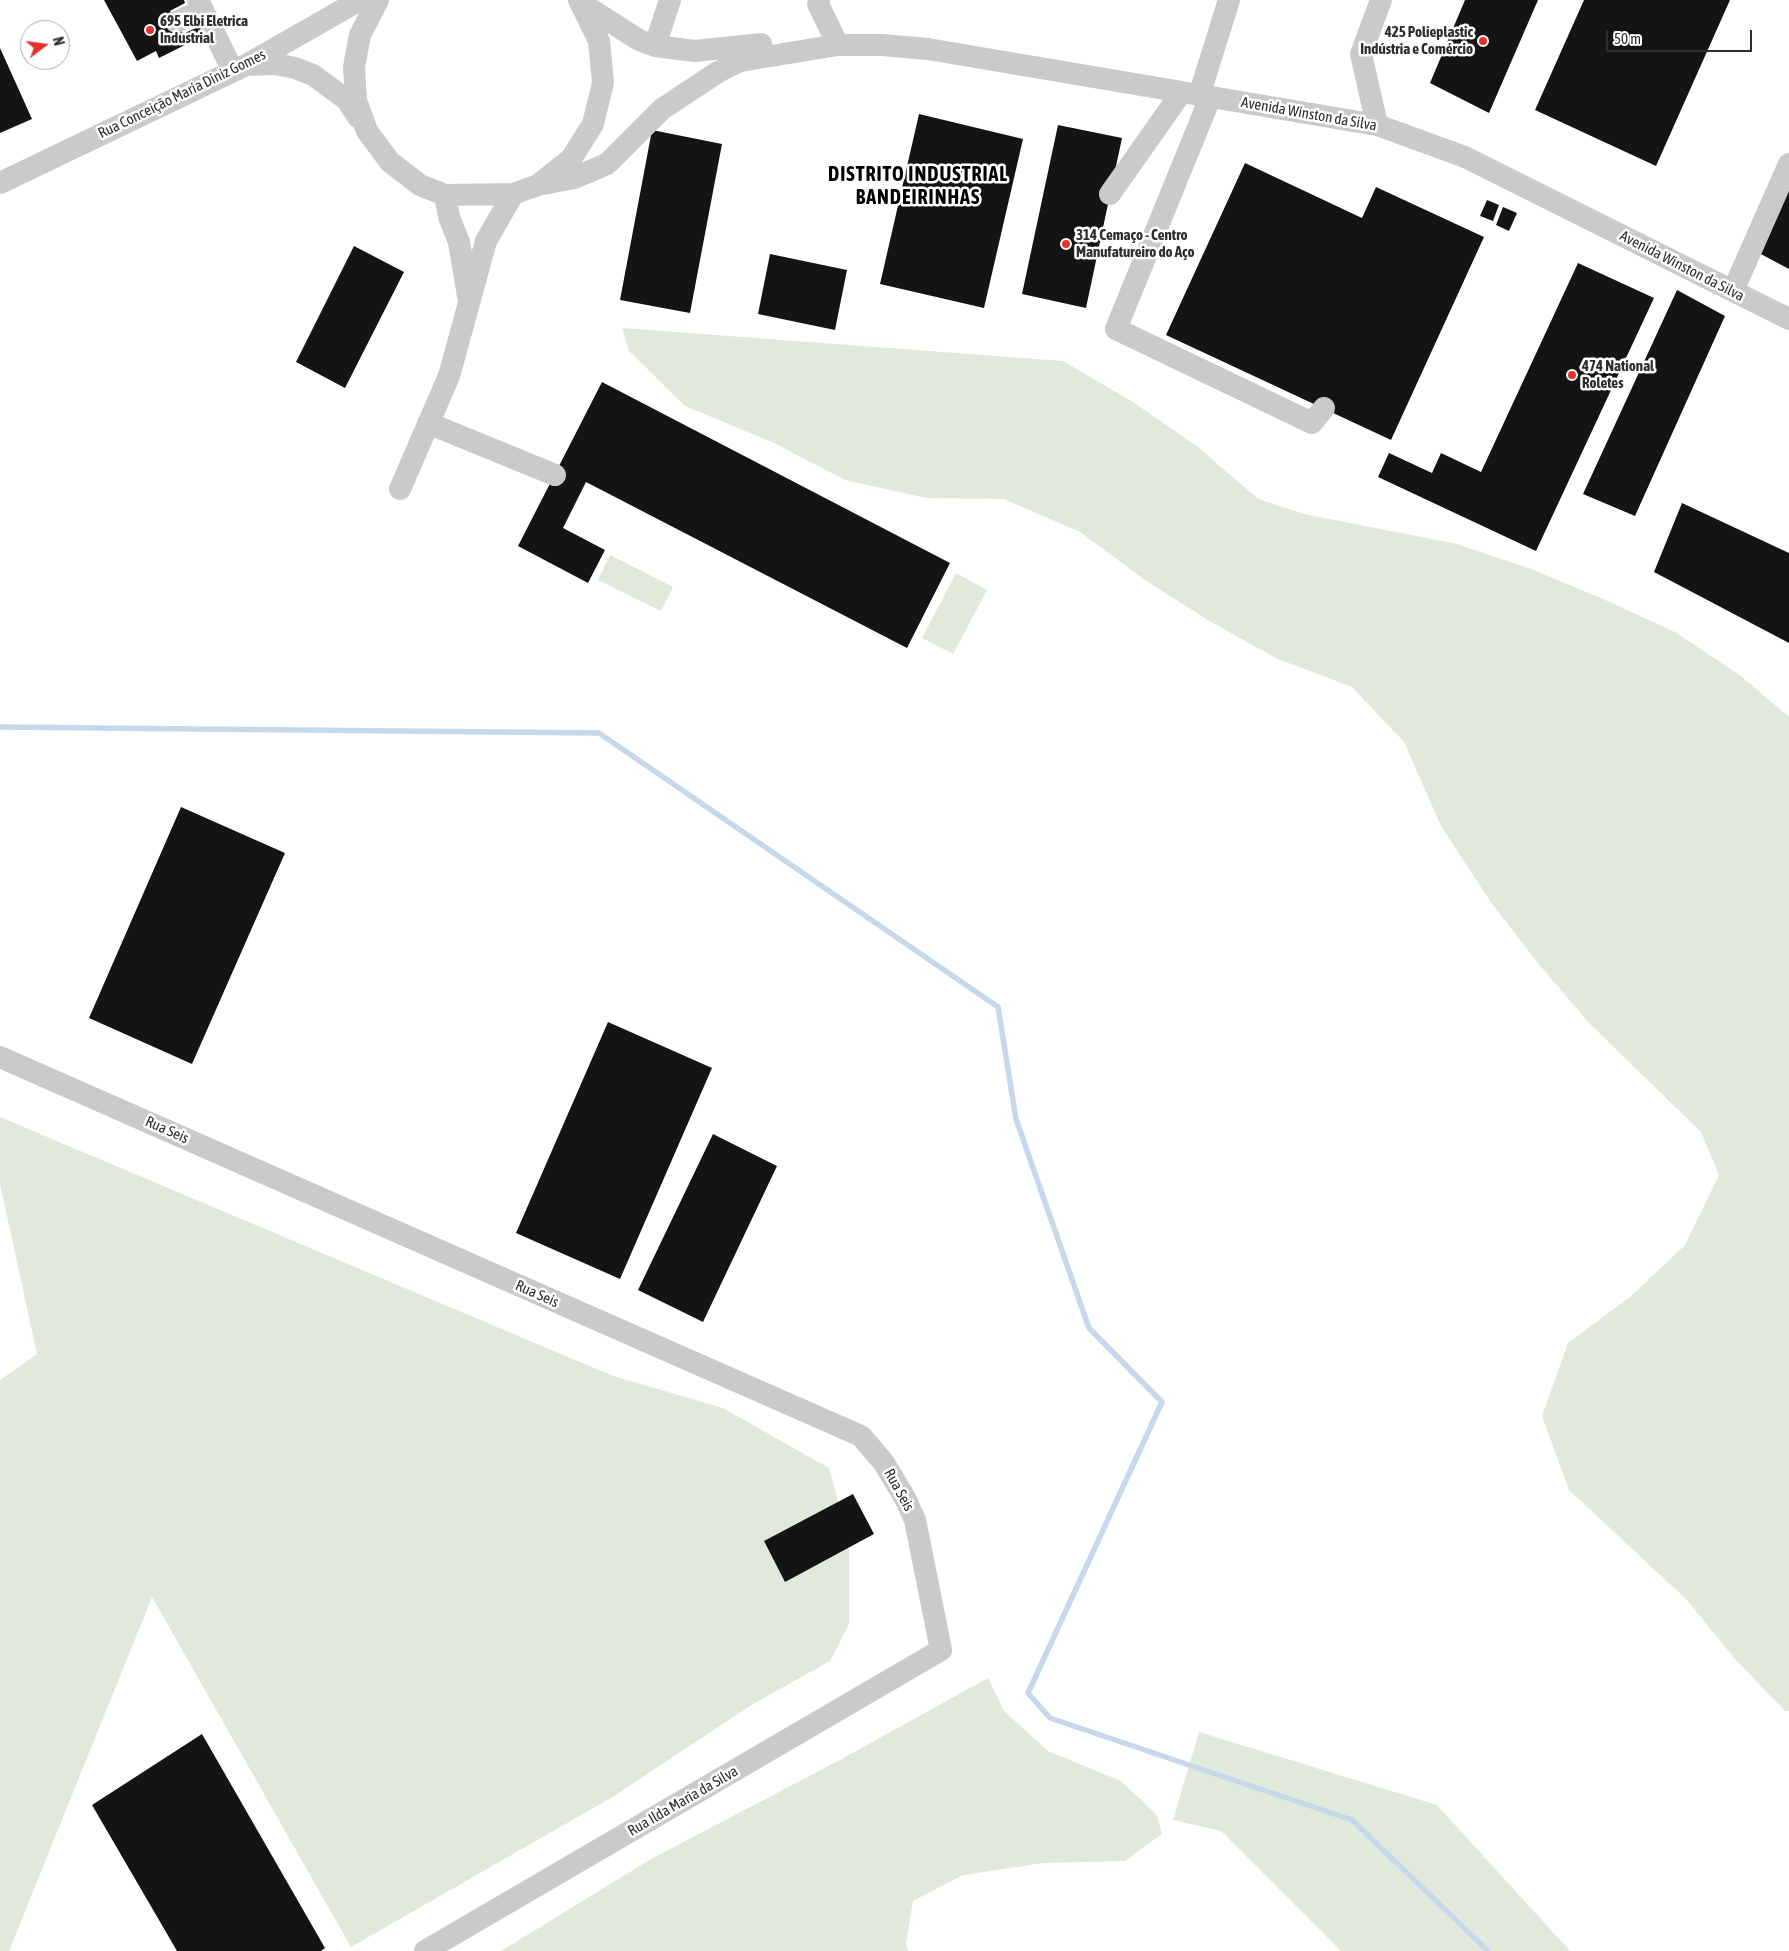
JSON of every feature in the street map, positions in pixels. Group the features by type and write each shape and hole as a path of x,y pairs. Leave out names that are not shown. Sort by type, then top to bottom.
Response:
{"street":[{"name":"Rua Conceição Maria Diniz Gomes","path":"0,183 239,68 360,0"},
{"path":"367,131 356,100 354,67 360,35 378,0"},
{"path":"655,46 670,0"},
{"path":"819,0 818,4 838,45"},
{"path":"1229,0 1116,329 1312,424 1324,408"},
{"path":"1377,125 1361,54 1381,0"},
{"path":"580,1 638,40 655,46 695,51 758,43 791,52"},
{"path":"176,22 201,5 239,68 275,64 295,68 313,75 347,100 390,162 420,185 445,195 513,194 538,185 571,159 593,124 603,82 599,41 580,1"},
{"name":"Avenida Winston da Silva","path":"538,185 574,178 607,164 662,110 718,72 740,60 838,45 882,44 928,49 1377,125 1465,157 1789,319"},
{"path":"1110,194 1197,96"},
{"path":"1733,291 1789,164"},
{"path":"400,489 449,376 486,241 513,194"},
{"path":"445,195 449,217 459,242 470,305"},
{"path":"428,423 555,475"},
{"name":"Rua Seis","path":"0,1057 861,1436 894,1478 915,1520 941,1650"},
{"name":"Rua Ilda Maria da Silva","path":"425,1951 941,1650"}],"green space":[{"path":"622,328 1063,361 1133,402 1198,447 1258,499 1304,514 1457,544 1531,569 1675,632 1741,676 1789,717 1789,1711 1785,1711 1736,1660 1686,1599 1569,1490 1542,1416 1568,1343 1630,1297 1685,1245 1719,1175 1701,1132 1589,1023 1537,962 1490,901 1441,826 1404,742 1352,687 1278,659 1211,622 1145,580 1080,532 1004,499 926,498 845,480 774,443 685,406 629,351"},
{"path":"610,555 673,587 661,611 598,580"},
{"path":"956,573 987,590 953,654 922,638"},
{"path":"0,1117 613,1376 723,1408 829,1468 849,1541 849,1624 830,1661 753,1704 611,1798 351,1947 152,1597 9,1951 0,1951 0,1380 37,1354 0,1184"},
{"path":"988,1678 1004,1711 1048,1751 1121,1781 1157,1815 1162,1834 1125,1861 1043,1863 963,1875 913,1901 906,1943 908,1951 501,1951 651,1859 838,1761"},
{"path":"1199,1732 1437,1805 1570,1951 1341,1951 1221,1831 1173,1820"}],"building":[{"name":"695 Elbi Eletrica Industrial","path":"104,0 184,0 185,3 170,11 183,34 219,17 223,26 159,58 156,51 137,61"},
{"name":"425 Polieplastic Indústria e Comércio","path":"1465,0 1538,0 1489,113 1430,83"},
{"path":"1584,0 1730,0 1656,166 1535,110"},
{"path":"0,48 32,119 0,133"},
{"path":"919,114 1023,139 984,308 880,284"},
{"name":"314 Cemaço - Centro Manufatureiro do Aço","path":"1058,125 1122,138 1086,308 1022,294"},
{"path":"652,130 722,144 690,313 620,300"},
{"path":"1245,163 1362,218 1376,187 1484,237 1391,440 1166,335"},
{"path":"1789,184 1789,269 1757,252"},
{"path":"1487,200 1499,205 1493,221 1480,216"},
{"path":"1503,207 1517,213 1509,231 1496,225"},
{"path":"354,246 404,272 345,388 296,362"},
{"path":"770,254 847,270 835,330 758,314"},
{"name":"474 National Roletes","path":"1578,263 1654,298 1536,551 1378,477 1389,453 1432,473 1441,453 1481,472"},
{"path":"1677,290 1725,316 1635,516 1583,494"},
{"path":"602,382 950,563 907,648 586,482 563,528 605,550 588,583 518,546"},
{"path":"1682,503 1789,553 1789,643 1654,572"},
{"path":"181,807 285,853 192,1064 89,1018"},
{"path":"608,1022 712,1068 620,1279 516,1233"},
{"path":"713,1134 777,1166 703,1322 638,1290"},
{"path":"853,1494 874,1534 785,1582 764,1541"},
{"path":"202,1734 325,1948 321,1951 177,1951 92,1805"}],"waterway":[{"path":"0,727 599,733 998,1007 1016,1119 1089,1328 1162,1402 1028,1693 1050,1718 1352,1820 1488,1951"}],"place":[{"name":"695 Elbi Eletrica Industrial","path":"150,30"},
{"name":"425 Polieplastic Indústria e Comércio","path":"1483,41"},
{"name":"314 Cemaço - Centro Manufatureiro do Aço","path":"1066,244"},
{"name":"474 National Roletes","path":"1572,375"}],"district":[{"name":"DISTRITO INDUSTRIAL BANDEIRINHAS","path":"918,186"}]}
